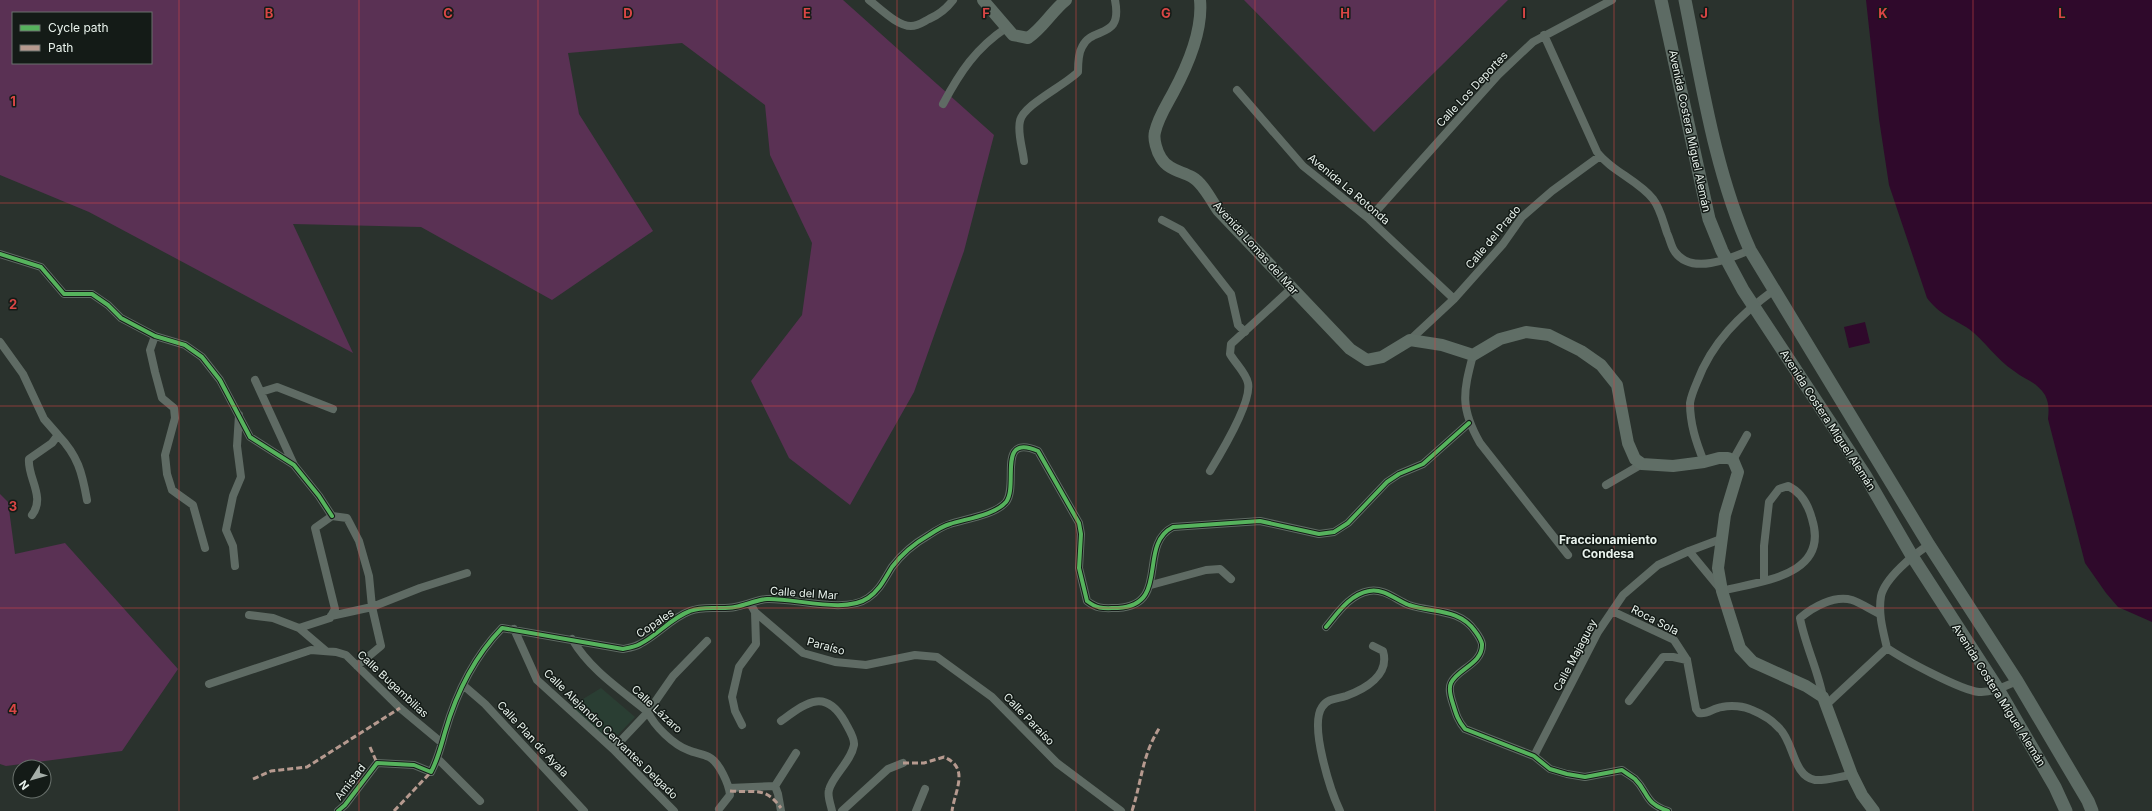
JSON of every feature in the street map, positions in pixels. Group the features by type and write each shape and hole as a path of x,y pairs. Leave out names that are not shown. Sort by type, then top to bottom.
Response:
{"main road":[{"path":"983,0 1013,35 1028,38 1034,34 1047,18 1066,0"},
{"name":"Avenida Lomas del Mar","path":"1200,0 1201,12 1194,42 1182,74 1162,111 1154,134 1156,148 1161,160 1174,170 1193,177 1207,193 1218,210 1350,349 1367,360 1382,357 1410,340"},
{"name":"Avenida Costera Miguel Alemán","path":"1661,0 1709,219 1727,260 1754,305 1865,475 1912,556 1998,690 2055,787 2066,811"},
{"name":"Avenida Costera Miguel Alemán","path":"1685,0 1721,169 1734,214 1750,250 1930,545 2017,681 2088,801 2092,811"},
{"path":"1410,340 1442,345 1473,355 1500,339 1526,332 1549,335 1581,351 1600,365 1617,385 1628,443 1635,459 1642,464 1672,466 1704,462 1719,458 1728,458 1733,460 1738,472 1725,515 1718,568 1722,591 1740,648 1753,662 1806,686 1826,700 1852,775 1862,795 1874,811"}],"street":[{"path":"869,0 899,22 910,26 917,25 932,18 948,6 953,0"},
{"path":"1024,161 1020,120 1025,110 1035,101 1048,95 1078,72 1082,46 1092,37 1107,32 1116,19 1114,0"},
{"name":"Calle Los Deportes","path":"1369,219 1498,76 1533,42 1612,0"},
{"path":"943,104 958,77 987,41 1006,28"},
{"path":"1544,35 1600,156 1645,191 1654,201 1673,248 1679,257 1686,261 1700,264 1727,260 1750,250"},
{"name":"Avenida La Rotonda","path":"1236,90 1303,166 1369,219 1454,299"},
{"name":"Calle del Prado","path":"1410,340 1454,299 1503,244 1522,217 1552,191 1600,156"},
{"path":"1162,220 1181,230 1231,294 1238,324 1245,332"},
{"path":"0,254 41,267 64,294 92,294 108,305 121,318 155,336 185,345 202,357 220,380 250,437 294,465"},
{"path":"1210,471 1241,417 1248,391 1248,382 1230,354 1231,344 1292,288"},
{"path":"1704,462 1693,433 1691,397 1702,369 1716,344 1731,325 1774,290"},
{"path":"155,336 150,350 154,372 162,398 174,408 175,418 165,455 167,474 172,490 193,505 205,548"},
{"path":"0,342 23,374 44,419 72,450 83,474 86,500"},
{"path":"1473,355 1467,379 1465,405 1469,423 1480,443 1568,555"},
{"path":"255,380 294,465 319,496 332,516"},
{"path":"261,392 277,387 333,409"},
{"path":"235,566 233,546 226,530 233,496 241,477 237,446 239,415"},
{"path":"1231,579 1220,569 1206,570 1151,585 1154,551 1166,531 1173,527 1260,521 1319,534 1334,532 1348,523 1387,482 1399,474 1423,464 1469,423"},
{"path":"32,515 37,509 37,500 35,486 28,466 29,458 52,443 58,435"},
{"path":"1733,460 1747,435"},
{"name":"Calle del Mar","path":"735,607 766,599 798,600 839,605 855,604 868,598 880,587 900,558 926,536 948,524 996,509 1005,503 1010,494 1011,463 1013,453 1020,448 1028,447 1038,451 1075,515 1081,534 1079,568 1087,601 1098,609 1124,608 1140,601 1151,585"},
{"path":"1606,485 1642,464"},
{"path":"1689,550 1722,591 1776,578 1798,568 1806,562 1814,548 1816,530 1808,507 1798,490 1788,486 1779,489 1769,502 1764,546 1764,580"},
{"path":"331,616 335,609 315,528 332,516 347,518 359,541 369,576 372,608 381,646 358,666"},
{"name":"Calle Majaguey","path":"1534,756 1598,632 1622,595 1658,565 1689,550 1721,539"},
{"path":"1930,545 1912,556 1900,567 1882,594 1880,614 1887,648 1897,655 1957,684 1979,692 1998,690 2017,681"},
{"path":"299,628 330,618 331,616 372,608 420,588 467,573"},
{"path":"1326,628 1352,598 1369,591 1382,591 1410,605 1452,614 1464,619 1480,637 1481,652 1469,668 1450,684 1452,702 1458,721 1465,728 1534,756 1550,769 1585,777 1622,770 1636,780 1647,798 1656,806 1668,811"},
{"path":"1880,614 1852,600 1842,599 1830,600 1800,618 1802,629 1826,700 1887,648"},
{"name":"Paraíso","path":"750,603 755,612 803,653 835,662 866,665 915,655"},
{"name":"Copales","path":"514,629 572,639 608,648 623,649 639,645 690,611 702,608 735,607"},
{"name":"Roca Sola","path":"1612,611 1674,640 1685,656"},
{"path":"742,724 737,718 732,697 739,667 756,644 755,612"},
{"path":"250,615 273,618 299,628 326,651"},
{"path":"480,801 438,759 442,743 468,674 502,628 514,629"},
{"name":"Calle Alejandro Cervantes Delgado","path":"514,629 537,680 613,749 674,811"},
{"name":"Calle Lázaro","path":"572,639 578,649 599,674 648,712 651,720 672,740 687,750 710,757 716,762 729,790"},
{"path":"613,749 648,712 674,676 707,641"},
{"path":"1340,811 1330,787 1320,746 1321,708 1327,701 1351,694 1374,682 1379,676 1386,660 1383,651 1373,646"},
{"name":"Calle Bugambilias","path":"209,684 303,652 326,651 346,655 400,708 442,743"},
{"name":"Calle Paraíso","path":"915,655 937,657 992,697 1057,764 1121,811"},
{"path":"1629,701 1663,657 1685,656 1696,709 1699,713 1704,714 1722,706 1737,706 1752,710 1772,721 1781,729 1802,773 1808,778 1817,780 1852,775"},
{"name":"Calle Plan de Ayala","path":"463,685 485,704 584,811"},
{"path":"781,721 807,703 815,701 825,702 839,713 850,732 854,744 843,769 832,782 828,791 832,811"},
{"path":"781,811 775,786 796,753"},
{"name":"Amistad","path":"338,811 345,805 377,763 414,765 431,772 438,759"},
{"path":"842,811 888,769 903,763"},
{"path":"719,809 728,799 729,790 775,786"},
{"path":"916,811 925,789"}],"shaded area":[{"path":"0,0 843,0 994,135 964,251 914,392 850,505 789,458 751,381 802,315 812,243 770,155 765,105 682,43 568,53 579,114 653,231 552,300 421,227 293,224 353,353 89,212 0,175"},
{"path":"1244,0 1508,0 1374,132"},
{"path":"1866,0 2152,0 2152,622 2118,607 2106,593 2085,563 2048,419 2049,413 2047,401 2042,390 2008,366 1974,333 1942,313 1927,298 1889,185 1879,119"},
{"path":"1865,322 1870,343 1849,348 1844,327"},
{"path":"0,494 8,502 15,554 65,543 178,669 122,751 52,760 12,759 12,765 6,766 0,764"},
{"path":"601,688 635,717 610,743 570,707"}],"marked path":[{"path":"253,779 271,771 307,767 400,708"},
{"path":"1132,811 1149,748 1160,727"},
{"path":"370,747 377,763"},
{"path":"903,763 924,763 944,757 952,762 957,767 959,773 958,788 952,811"},
{"path":"394,811 431,772"},
{"path":"730,791 753,791 764,793 770,796 781,808"}],"cycle path":[{"path":"0,254 41,267 64,294 92,294 108,305 121,318 155,336 185,345 202,357 220,380 250,437 294,465 319,496 332,516"},
{"path":"338,811 345,805 377,763 414,765 431,772 460,690 483,651 502,628 623,649 640,644 683,614 696,609 735,607 767,599 834,605 858,603 868,598 876,591 892,567 904,554 936,530 950,524 980,516 995,510 1006,502 1011,484 1011,463 1013,455 1017,449 1025,447 1038,451 1079,523 1081,534 1079,568 1087,601 1098,607 1118,608 1134,604 1144,597 1149,586 1157,547 1162,536 1173,527 1260,521 1319,534 1334,532 1348,523 1387,482 1399,474 1423,464 1469,423"},
{"path":"1326,627 1350,600 1369,591 1380,591 1409,605 1445,612 1461,618 1475,631 1482,644 1478,657 1454,678 1450,685 1450,694 1455,711 1465,729 1534,756 1550,769 1567,774 1585,777 1622,770 1635,779 1655,805 1668,811"}],"district":[{"name":"Fraccionamiento Condesa","path":"1608,547"}]}
